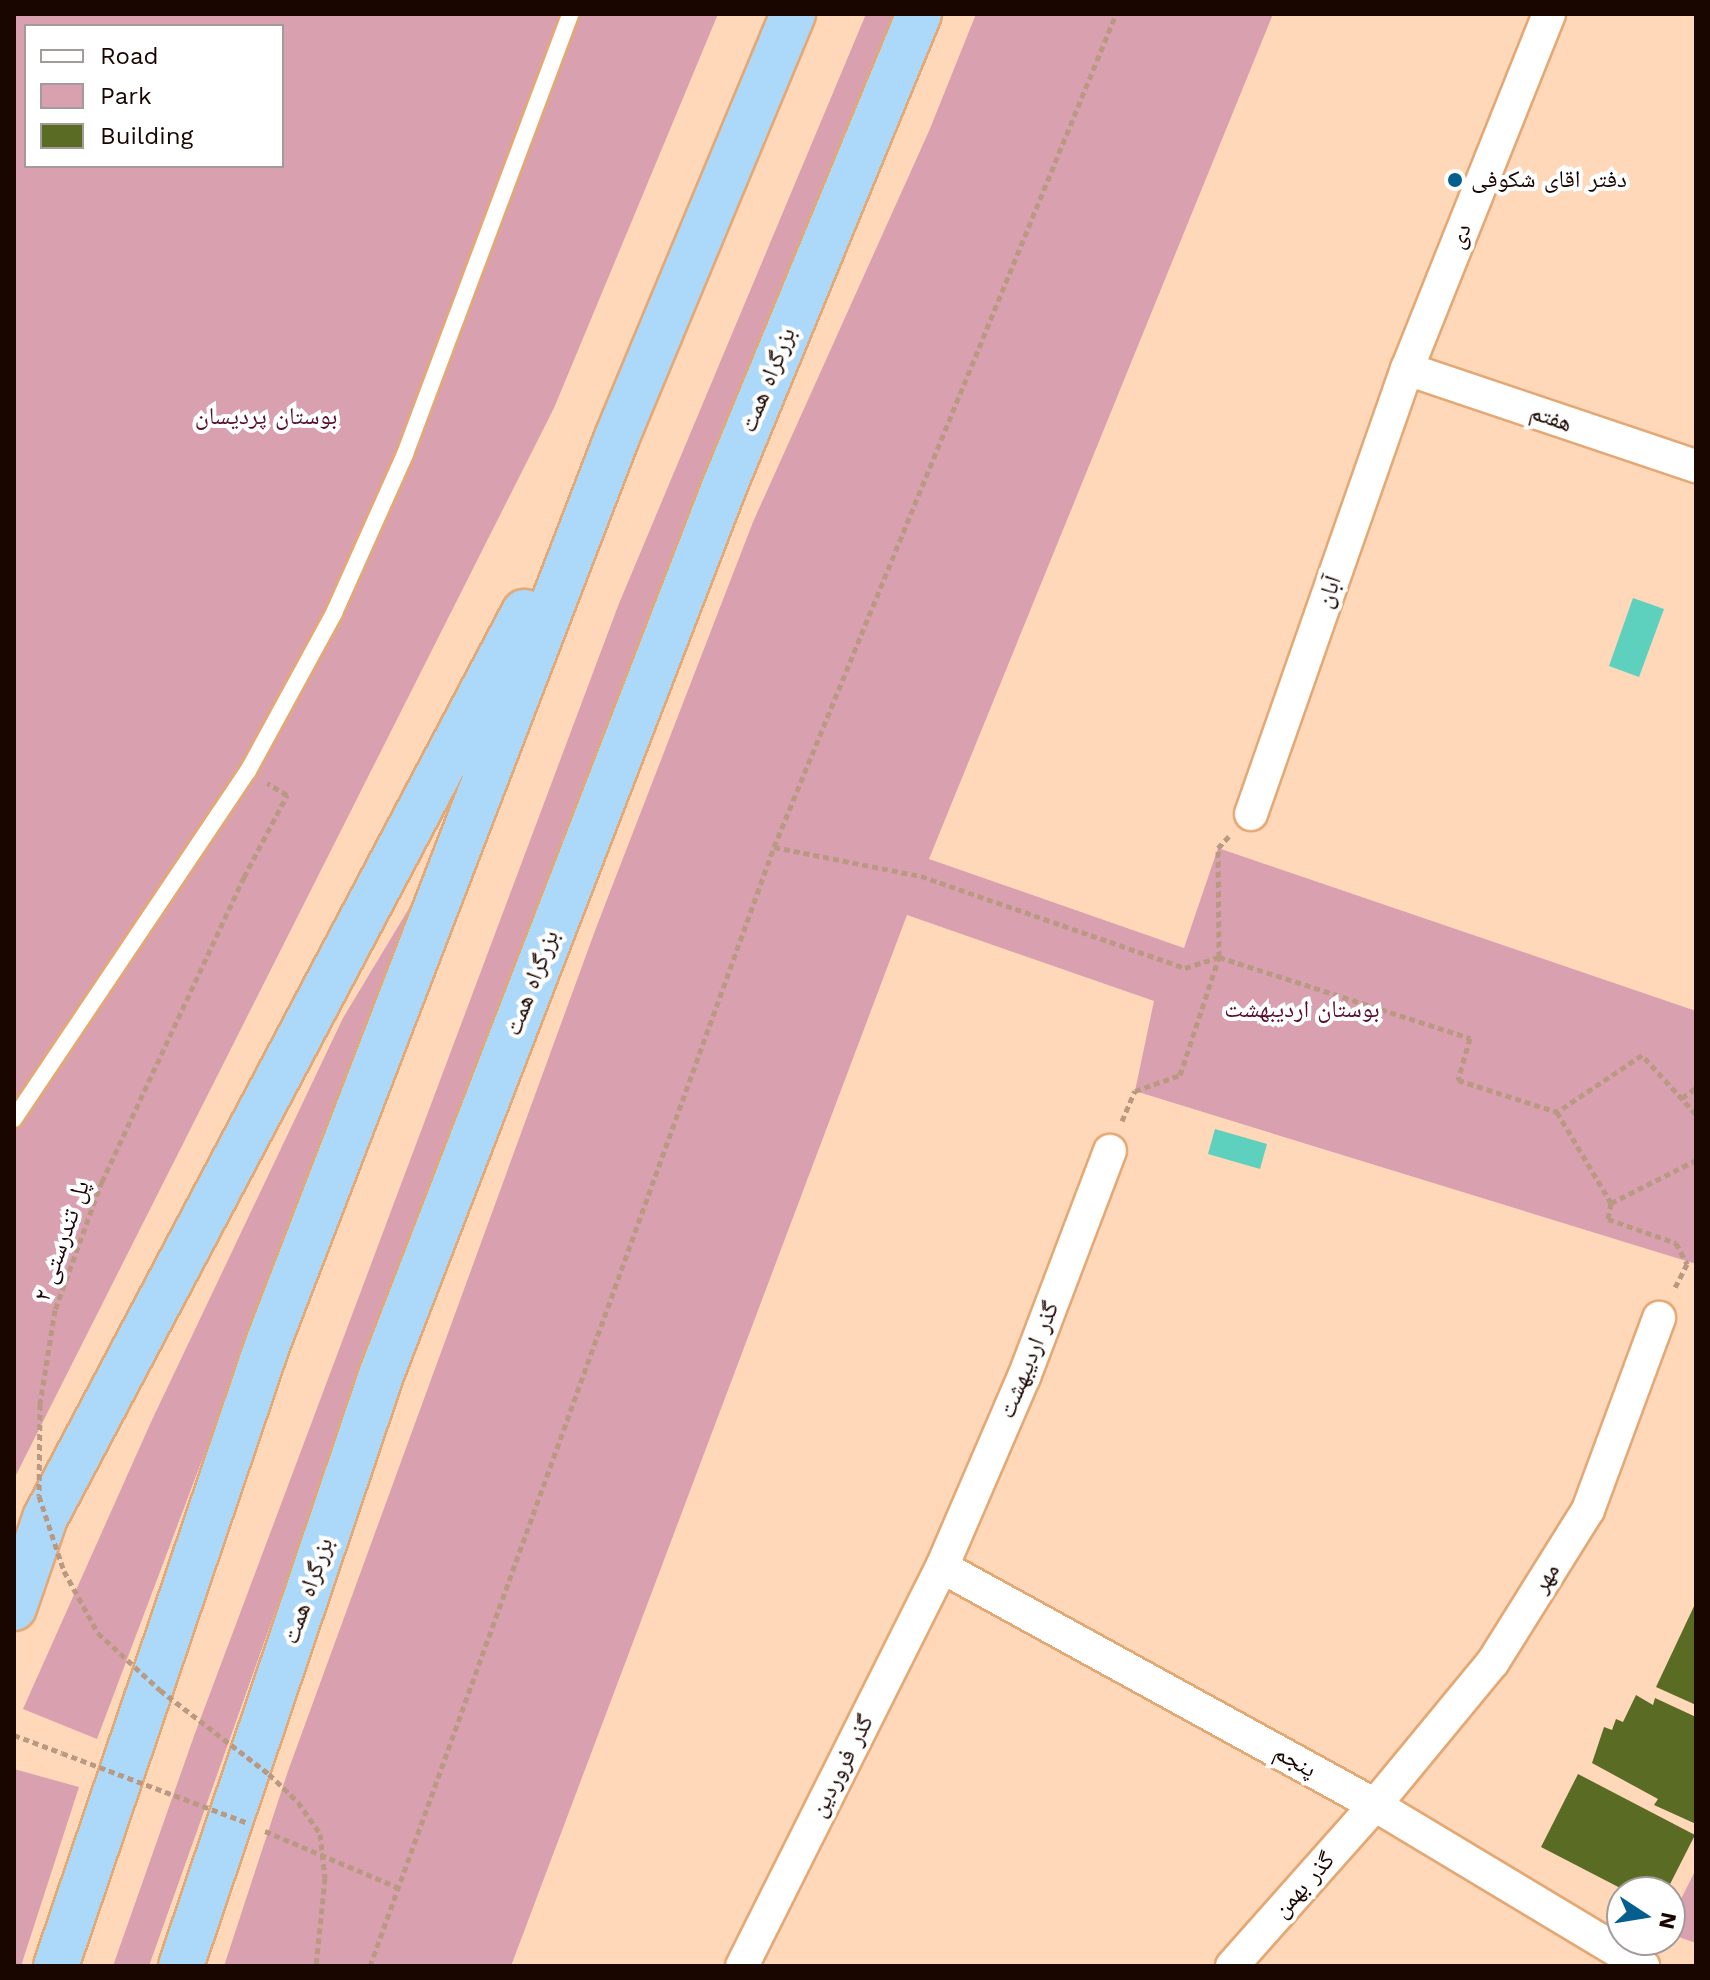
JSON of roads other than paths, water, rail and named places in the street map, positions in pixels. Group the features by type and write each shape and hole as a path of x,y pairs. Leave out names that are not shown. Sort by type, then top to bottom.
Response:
{"highway":[{"path":"56,1966 268,1343 617,437 793,14"},
{"name":"بزرگراه همت","path":"181,1966 381,1375 724,487 919,14"},
{"path":"14,1608 45,1518 617,437"}],"street":[{"name":"دی","path":"1407,369 1549,14"},
{"name":"هفتم","path":"1407,369 1696,466"},
{"name":"آبان","path":"1251,814 1407,369"},
{"name":"گذر اردیبهشت","path":"942,1567 1024,1377 1110,1151"},
{"name":"مهر","path":"1375,1805 1493,1662 1588,1510 1659,1318"},
{"name":"پنجم","path":"942,1567 1375,1805 1643,1966"},
{"name":"گذر فروردین","path":"742,1966 942,1567"},
{"name":"گذر بهمن","path":"1232,1966 1375,1805"}],"lane":[{"path":"14,1119 248,771 334,613 405,454 570,14"}],"water":[{"path":"1633,598 1664,609 1639,677 1609,666"},
{"path":"1215,1129 1267,1144 1260,1169 1208,1154"}],"place":[{"name":"دفتر اقای شکوفی","path":"1455,180"}],"park label":[{"name":"بوستان پردیسان","path":"266,417"},
{"name":"بوستان اردیبهشت","path":"1302,1010"}]}
